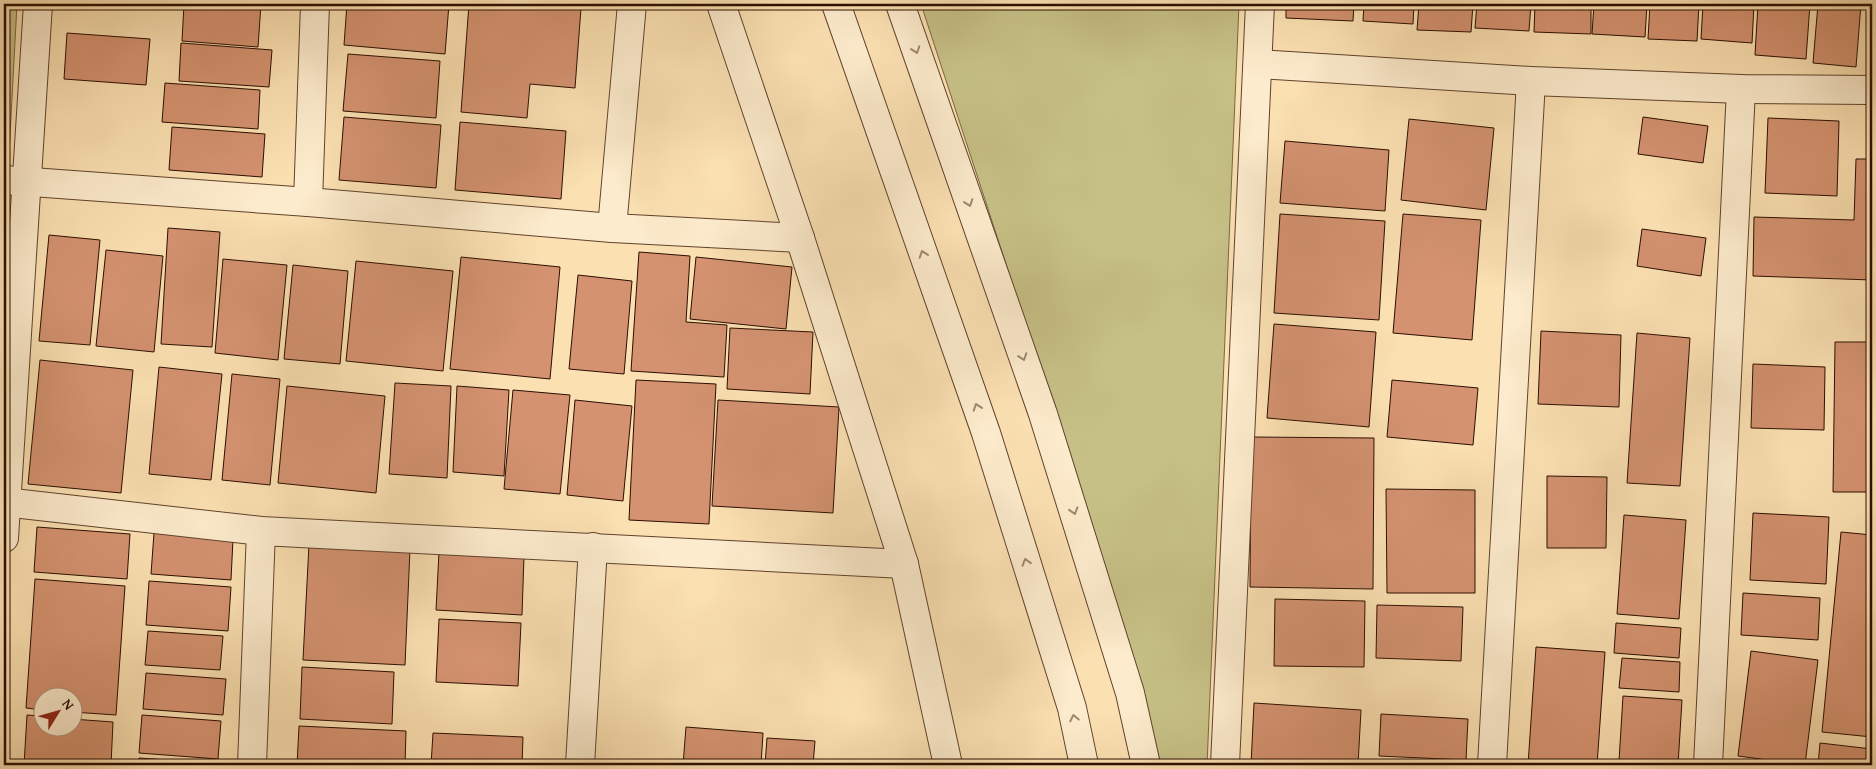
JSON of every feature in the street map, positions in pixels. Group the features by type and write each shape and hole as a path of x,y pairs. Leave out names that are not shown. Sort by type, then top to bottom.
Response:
{"street":[{"path":"4,538 15,181 38,4"},
{"path":"308,202 315,4"},
{"path":"612,228 632,4"},
{"path":"721,4 800,238 904,564 948,765"},
{"path":"836,4 986,433 1072,708 1084,765"},
{"path":"900,4 1046,424 1130,693 1146,765"},
{"path":"1225,765 1260,4"},
{"path":"1258,64 1531,81 1742,89 1872,90"},
{"path":"1492,765 1531,81"},
{"path":"1708,765 1742,89"},
{"path":"15,181 308,202 612,228 800,238"},
{"path":"5,502 261,531 904,564"},
{"path":"252,765 261,531"},
{"path":"580,765 593,547"}],"shaded area":[{"path":"4,4 17,4 8,173 4,173"},
{"path":"921,4 1239,4 1207,765 1157,765 1151,731 1108,576"}],"building":[{"path":"184,4 261,4 258,47 182,41"},
{"path":"347,4 449,4 445,54 344,45"},
{"path":"469,4 527,4 581,8 575,88 530,84 527,118 461,112"},
{"path":"1286,4 1354,4 1353,21 1286,18"},
{"path":"1364,4 1414,4 1413,24 1363,21"},
{"path":"1419,4 1473,4 1471,32 1417,30"},
{"path":"1477,4 1531,4 1529,31 1475,28"},
{"path":"1535,4 1591,4 1591,34 1534,32"},
{"path":"1594,4 1647,4 1645,37 1592,34"},
{"path":"1650,4 1699,4 1697,41 1648,39"},
{"path":"1703,4 1754,4 1752,43 1701,39"},
{"path":"1758,4 1810,4 1806,59 1755,55"},
{"path":"1818,4 1861,4 1856,67 1813,63"},
{"path":"1872,4 1872,60 1869,60"},
{"path":"67,33 150,39 146,85 64,79"},
{"path":"181,43 272,50 269,87 179,81"},
{"path":"348,54 440,61 436,118 343,111"},
{"path":"165,83 260,90 258,129 162,122"},
{"path":"344,117 441,125 436,188 339,180"},
{"path":"1643,117 1708,126 1703,163 1638,154"},
{"path":"1768,118 1839,121 1837,196 1765,193"},
{"path":"1409,119 1494,128 1486,210 1401,200"},
{"path":"460,122 566,131 561,199 455,190"},
{"path":"172,127 265,134 262,177 169,170"},
{"path":"1285,141 1389,150 1385,211 1280,203"},
{"path":"1856,159 1872,159 1872,280 1753,276 1754,217 1854,220"},
{"path":"1280,214 1385,221 1379,320 1274,313"},
{"path":"1403,214 1481,220 1472,340 1393,333"},
{"path":"168,228 220,232 212,347 161,344"},
{"path":"1642,229 1706,238 1701,276 1637,266"},
{"path":"49,235 100,240 90,345 39,341"},
{"path":"106,250 163,256 154,352 96,346"},
{"path":"639,252 690,256 686,322 727,325 724,377 631,371"},
{"path":"461,257 560,267 550,379 450,369"},
{"path":"696,257 792,267 786,329 690,319"},
{"path":"223,259 287,265 278,360 215,353"},
{"path":"356,261 453,271 443,371 346,361"},
{"path":"293,265 348,271 340,364 284,359"},
{"path":"578,275 632,281 624,374 569,369"},
{"path":"1274,324 1376,332 1369,427 1267,418"},
{"path":"730,328 813,332 810,394 727,389"},
{"path":"1541,331 1621,335 1619,407 1538,404"},
{"path":"1637,333 1690,338 1680,486 1627,483"},
{"path":"1835,342 1872,342 1872,492 1833,492"},
{"path":"40,360 133,370 121,493 28,484"},
{"path":"1753,364 1825,367 1824,430 1751,428"},
{"path":"159,367 222,374 211,480 149,474"},
{"path":"232,374 280,379 270,485 222,480"},
{"path":"636,380 716,384 709,524 629,520"},
{"path":"1392,380 1478,388 1473,445 1387,437"},
{"path":"395,383 451,386 447,478 389,474"},
{"path":"287,386 385,396 376,493 278,483"},
{"path":"457,386 509,390 504,476 453,472"},
{"path":"513,390 570,395 560,494 504,489"},
{"path":"575,400 632,406 623,501 567,495"},
{"path":"718,400 839,407 833,513 712,506"},
{"path":"1251,437 1374,438 1373,589 1250,587"},
{"path":"1547,476 1607,477 1606,548 1547,548"},
{"path":"1386,489 1475,490 1475,593 1387,593"},
{"path":"1753,513 1829,517 1826,584 1750,580"},
{"path":"1624,515 1686,520 1679,619 1617,614"},
{"path":"37,527 130,534 127,579 34,572"},
{"path":"1841,532 1872,535 1872,737 1822,732"},
{"path":"154,533 233,539 231,580 151,574"},
{"path":"309,544 410,549 405,665 303,660"},
{"path":"439,552 524,556 522,615 436,610"},
{"path":"35,579 125,586 116,715 82,713 82,686 32,686 32,709 26,708"},
{"path":"149,581 231,587 228,631 146,625"},
{"path":"1743,593 1820,598 1818,640 1741,635"},
{"path":"1275,599 1365,601 1364,667 1274,666"},
{"path":"1377,605 1463,607 1461,661 1376,658"},
{"path":"439,619 521,623 518,686 436,682"},
{"path":"1616,623 1681,628 1679,658 1614,653"},
{"path":"148,631 223,636 220,670 145,665"},
{"path":"1536,647 1605,652 1597,765 1528,765"},
{"path":"1751,651 1818,660 1805,765 1738,756"},
{"path":"1622,658 1680,662 1679,692 1619,688"},
{"path":"302,667 394,672 392,724 300,719"},
{"path":"146,673 226,679 223,715 143,709"},
{"path":"1623,696 1682,700 1678,765 1619,761"},
{"path":"1254,703 1361,710 1358,765 1251,765"},
{"path":"1381,714 1468,719 1466,760 1379,756"},
{"path":"27,715 32,715 32,736 82,736 82,720 113,722 111,765 24,765"},
{"path":"142,715 221,721 218,759 139,753"},
{"path":"299,726 406,731 405,765 297,765"},
{"path":"686,727 763,733 761,765 683,765"},
{"path":"433,733 523,737 522,765 431,765"},
{"path":"767,738 815,741 813,765 765,765"},
{"path":"1820,743 1872,749 1872,765 1818,765"},
{"path":"139,758 213,763 213,765 138,765"}]}
